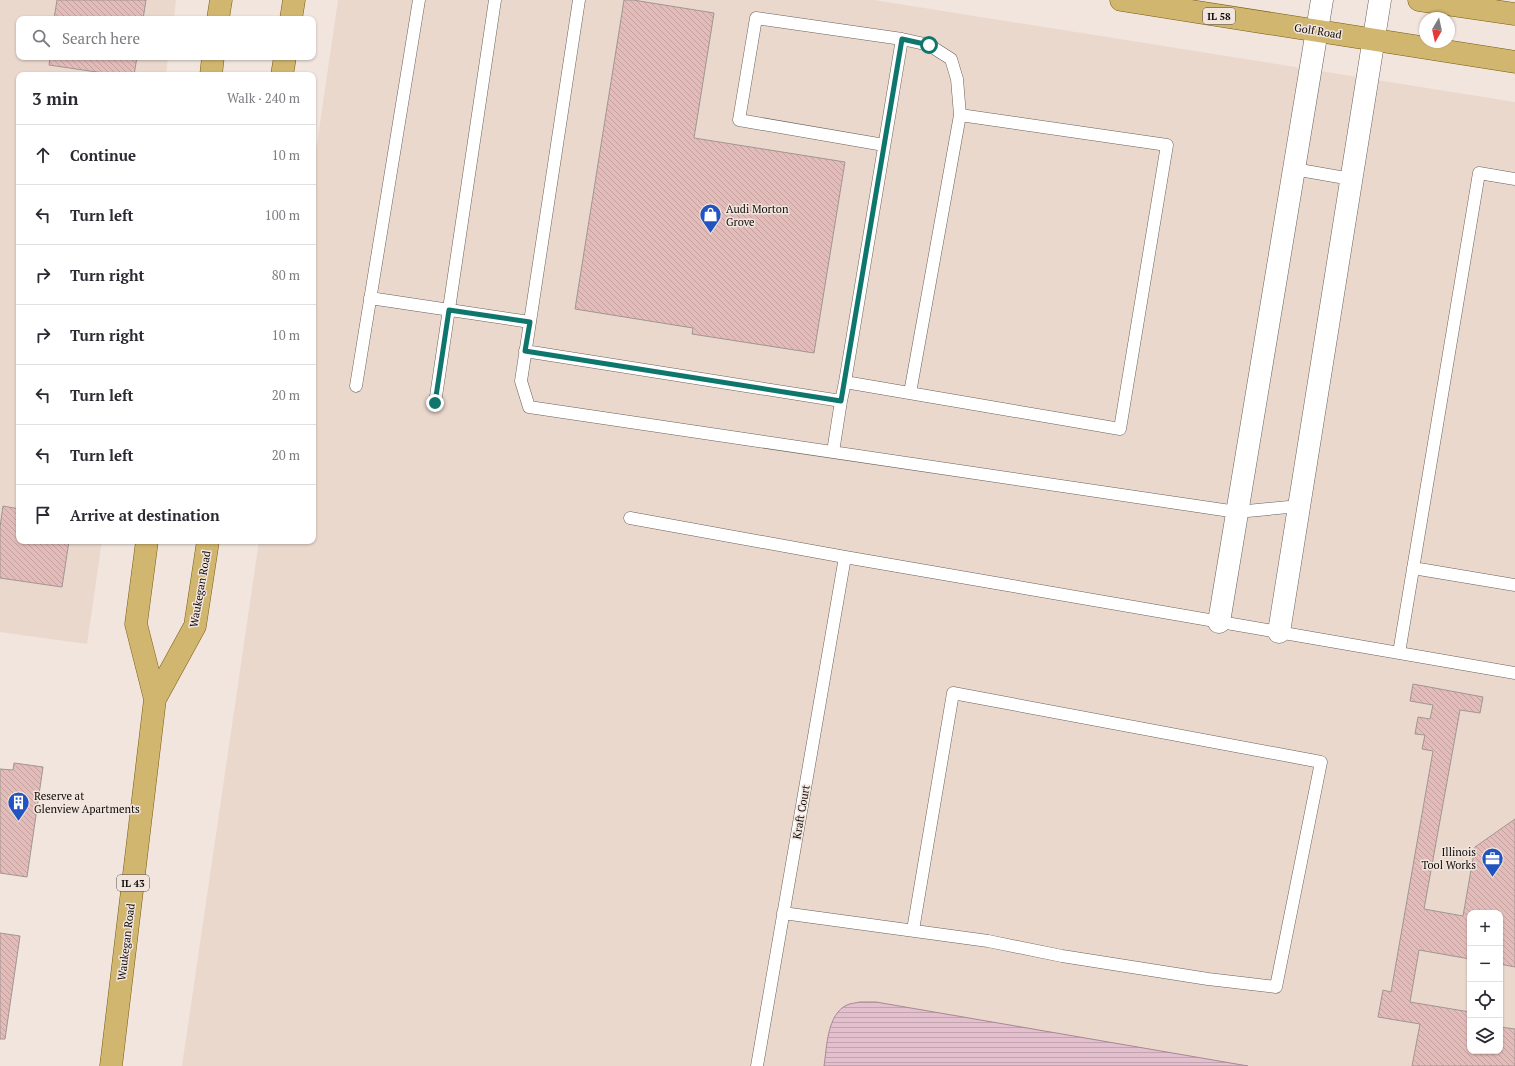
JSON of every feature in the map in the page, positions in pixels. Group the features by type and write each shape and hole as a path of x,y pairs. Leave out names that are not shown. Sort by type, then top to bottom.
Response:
{"main road":[{"path":"218,16 221,0"},
{"path":"291,16 294,0"},
{"name":"Golf Road","path":"1121,0 1515,62"},
{"path":"1419,0 1515,14"},
{"path":"211,72 213,60"},
{"path":"282,72 284,60"},
{"name":"Waukegan Road","path":"111,1066 155,699 136,624 147,544"},
{"name":"Waukegan Road","path":"155,699 195,626 208,544"}],"street":[{"path":"1219,622 1322,0"},
{"path":"1279,632 1380,0"}],"lane":[{"path":"356,386 419,0"},
{"path":"435,403 495,0"},
{"path":"579,0 521,381 529,407 1237,512 1299,506"},
{"path":"884,145 739,120 756,18 902,39 929,45 951,59 957,79 960,115 910,393"},
{"path":"834,452 841,401 902,39"},
{"path":"845,382 1120,429 1166,146 960,115"},
{"path":"1294,169 1351,179"},
{"path":"1399,653 1479,173 1515,179"},
{"path":"370,298 530,322"},
{"path":"525,351 841,401"},
{"path":"630,518 845,557 1515,673"},
{"name":"Kraft Court","path":"756,1066 845,557"},
{"path":"1413,568 1515,585"},
{"path":"783,913 988,941 1062,956 1208,979 1276,987 1321,762 952,693 913,930"}],"shaded area":[{"path":"0,0 176,0 174,16 16,16 16,60 168,60 166,72 16,72 16,544 102,544 87,644 0,632"},
{"path":"338,0 874,0 1515,102 1515,1066 182,1066 259,544 316,544 316,150"},
{"path":"860,1002 876,1002 1248,1066 824,1066 827,1041 835,1016 840,1009 847,1005"}],"building":[{"path":"57,0 146,0 143,16 54,16"},
{"name":"Audi Morton Grove","path":"624,0 633,0 714,13 694,138 845,162 814,353 692,334 693,328 575,309"},
{"path":"50,60 136,60 134,72 97,72 49,65"},
{"path":"3,506 16,508 16,544 69,544 62,587 0,578 0,527"},
{"name":"Illinois Tool Works","path":"1413,684 1483,697 1480,713 1460,710 1424,909 1463,916 1475,847 1515,819 1515,967 1503,965 1503,910 1467,910 1467,958 1419,950 1410,1002 1467,1012 1467,1054 1503,1054 1503,1027 1515,1029 1515,1066 1412,1066 1420,1024 1378,1017 1383,990 1391,992 1433,751 1422,749 1425,735 1415,734 1418,717 1430,719 1433,705 1410,701"},
{"name":"Reserve at Glenview Apartments","path":"14,763 43,767 27,877 0,873 0,769 13,770"},
{"path":"0,933 20,936 5,1039 0,1039"}],"place":[{"name":"Audi Morton Grove","path":"710,234"},
{"name":"Reserve at Glenview Apartments","path":"18,822"},
{"name":"Illinois Tool Works","path":"1492,878"}],"route":[{"path":"435,403 449,310 530,322 525,351 841,401 902,39 929,45"}]}
